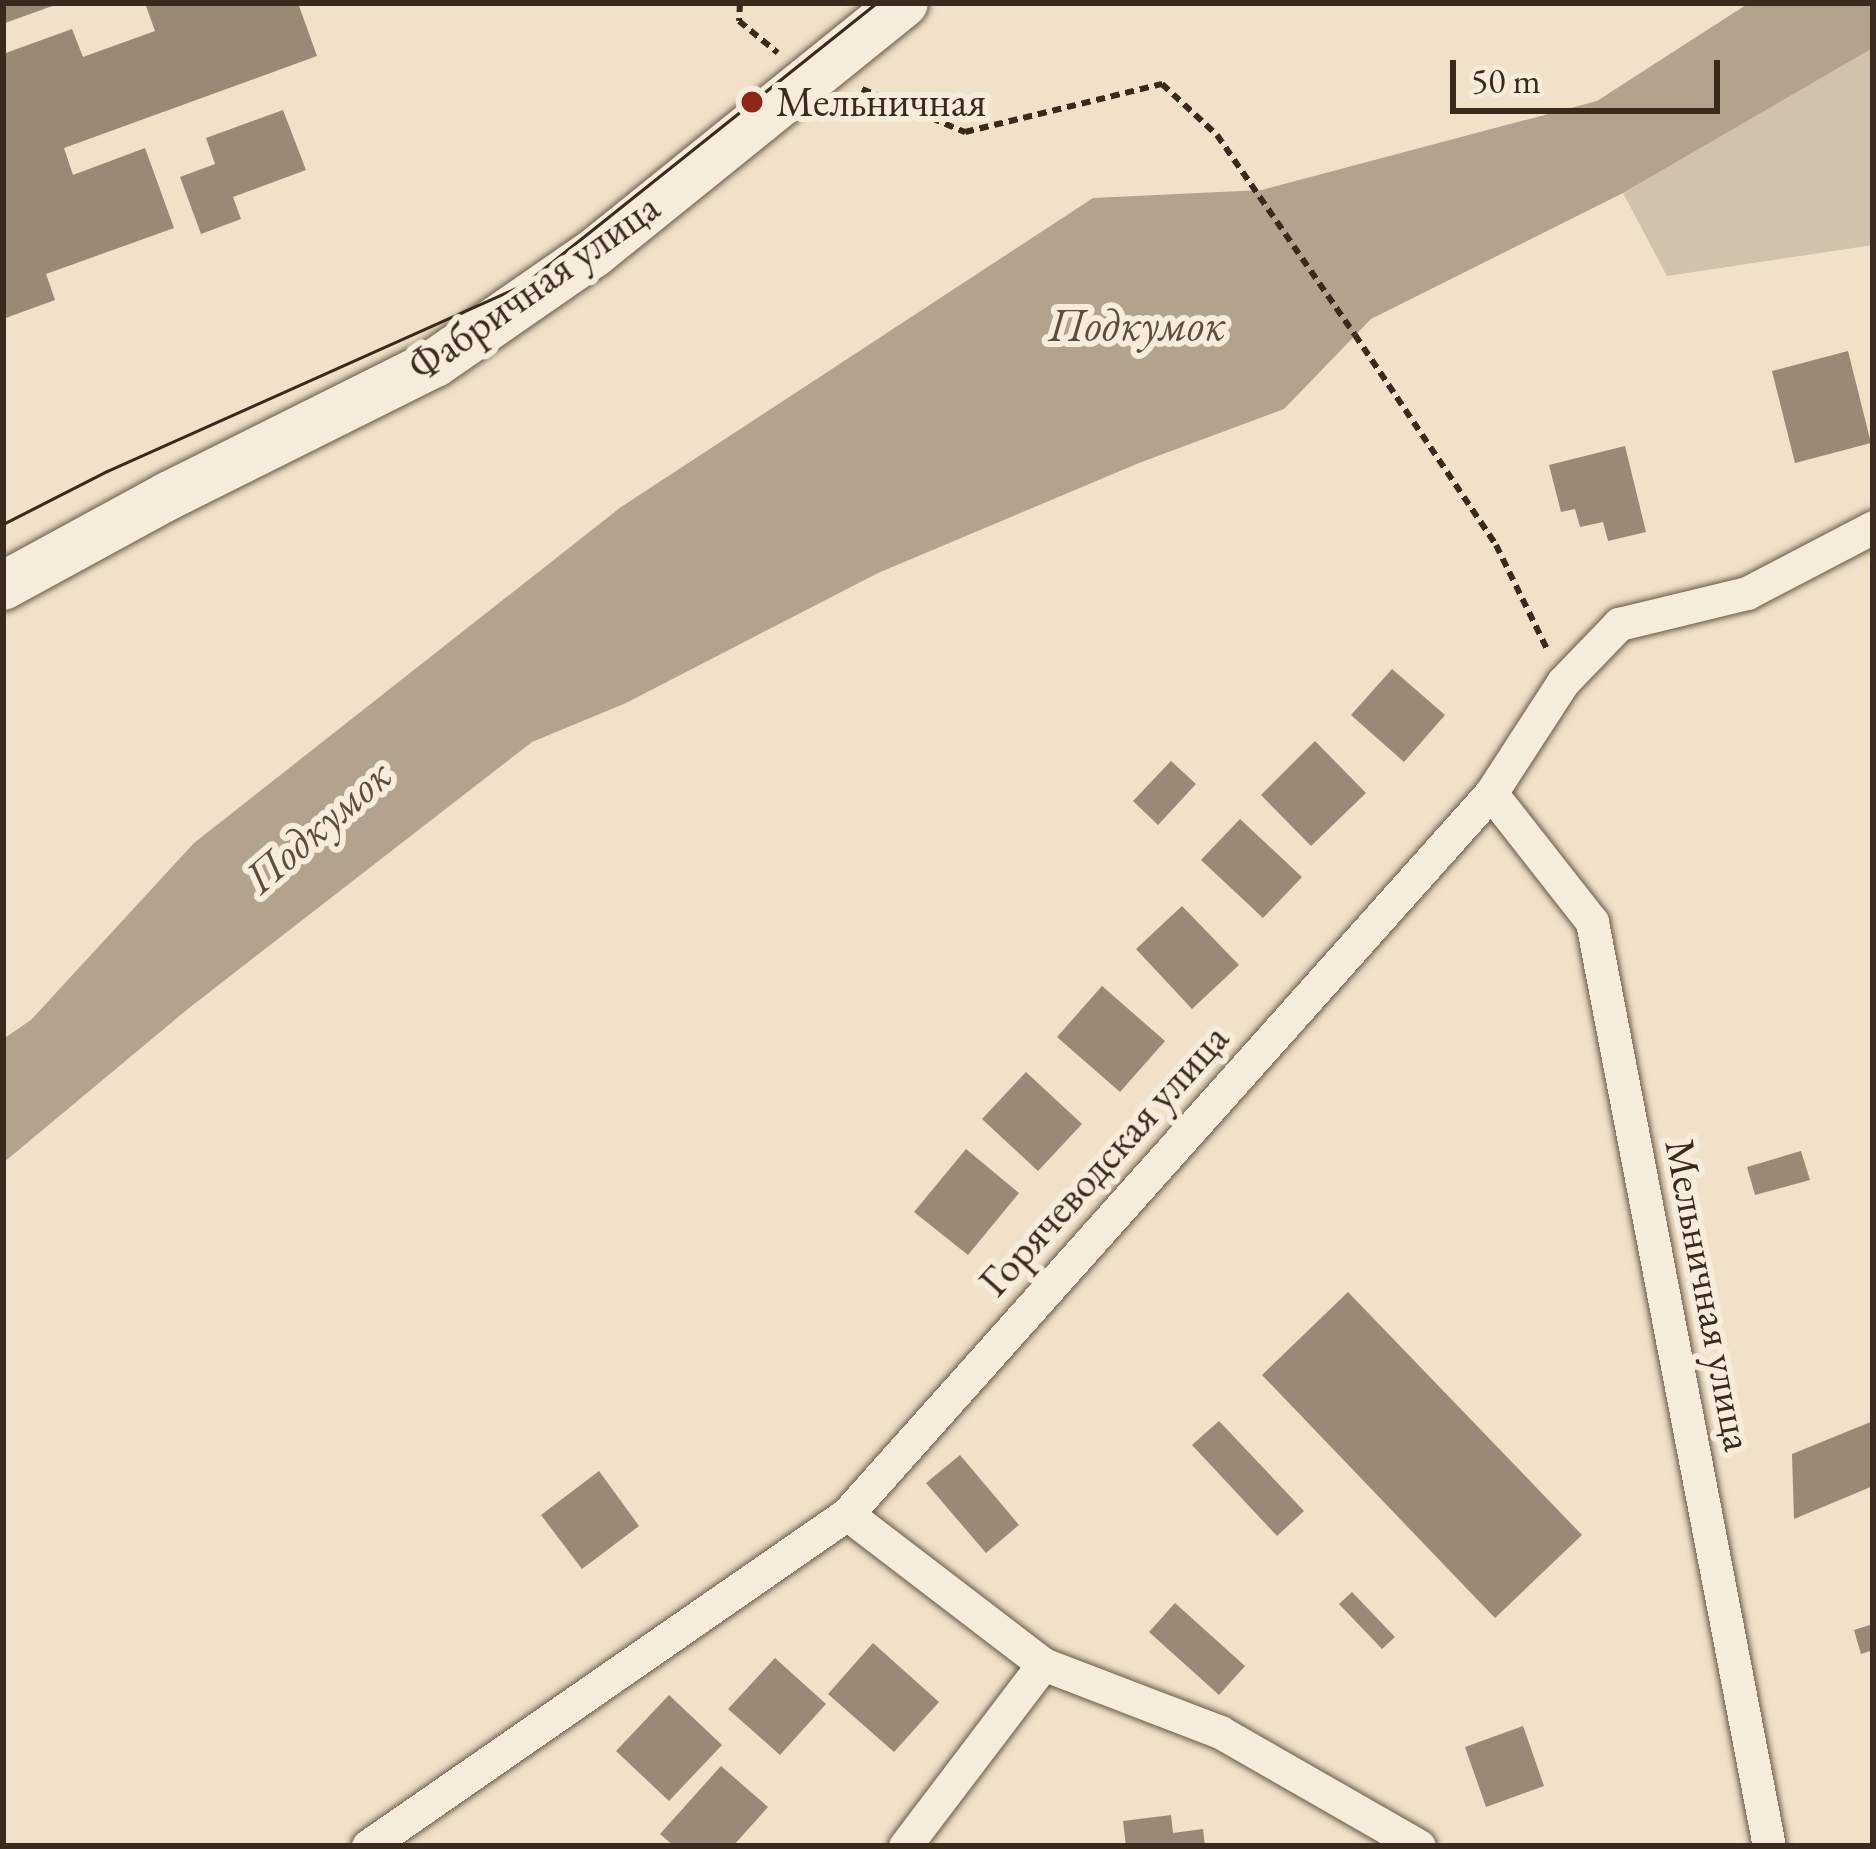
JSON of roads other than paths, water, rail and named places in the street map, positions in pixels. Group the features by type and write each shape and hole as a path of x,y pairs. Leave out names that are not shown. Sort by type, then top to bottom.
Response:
{"main road":[{"name":"Фабричная улица","path":"3,586 168,496 435,363 594,254 904,3"}],"street":[{"name":"Горячеводская улица","path":"368,1846 848,1514 1491,794 1563,682 1619,624 1747,593 1873,527"},
{"name":"Мельничная улица","path":"1491,794 1592,922 1768,1846"},
{"path":"848,1514 1043,1664 1220,1732 1419,1846"},
{"path":"905,1846 1043,1664"}],"water":[{"name":"Подкумок","path":"1749,3 1873,3 1873,48 1623,193 1371,319 1284,409 1139,463 878,573 626,703 532,742 189,1008 3,1163 3,1039 31,1020 194,843 621,507 1093,198 1262,190 1597,101"}],"tram line":[{"path":"3,524 107,471 523,285 876,3"}],"place":[{"name":"Мельничная","path":"752,102"}]}
